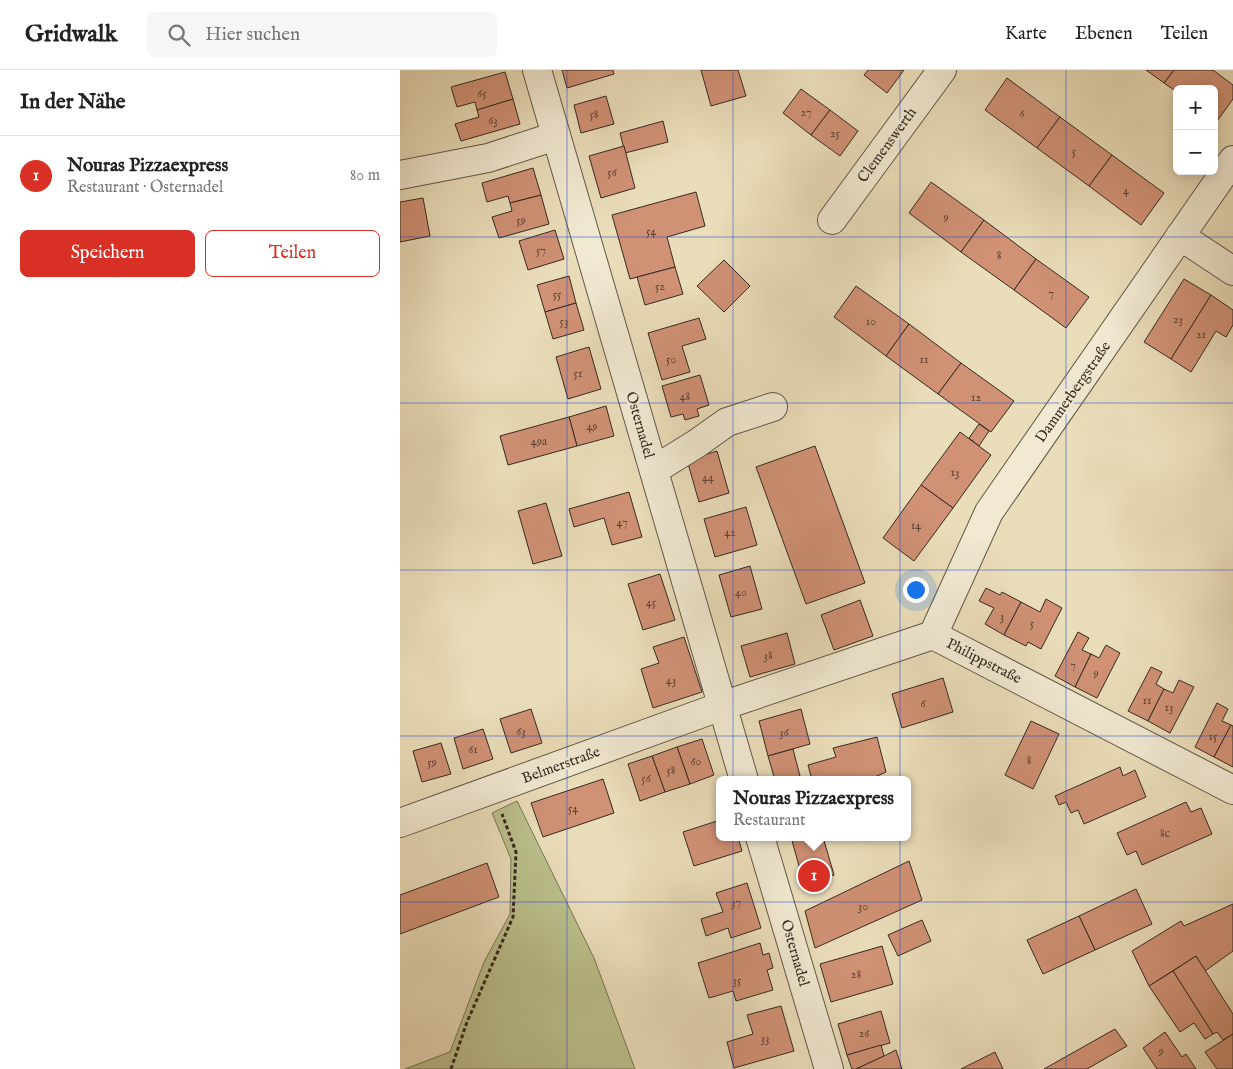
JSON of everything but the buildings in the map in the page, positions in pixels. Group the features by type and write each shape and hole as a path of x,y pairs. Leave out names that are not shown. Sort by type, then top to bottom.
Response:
{"street":[{"name":"Osternadel","path":"536,70 743,776"},
{"name":"Clemenswerth","path":"832,220 942,70"},
{"path":"400,175 488,158 556,136"},
{"name":"Dammerbergstraße","path":"933,635 989,512 1233,160"},
{"path":"1180,236 1233,271"},
{"path":"654,470 727,422 773,407"},
{"name":"Philippstraße","path":"722,706 933,635 1233,790"},
{"name":"Belmerstraße","path":"400,823 722,706"},
{"name":"Osternadel","path":"761,841 829,1069"}],"path":[{"path":"451,1069 467,1022 513,917 516,852 494,790"}],"green space":[{"path":"517,801 594,958 635,1069 405,1069 450,1052 484,962 510,914 511,859 492,813"}],"place":[{"name":"Nouras Pizzaexpress","path":"814,876"}]}
